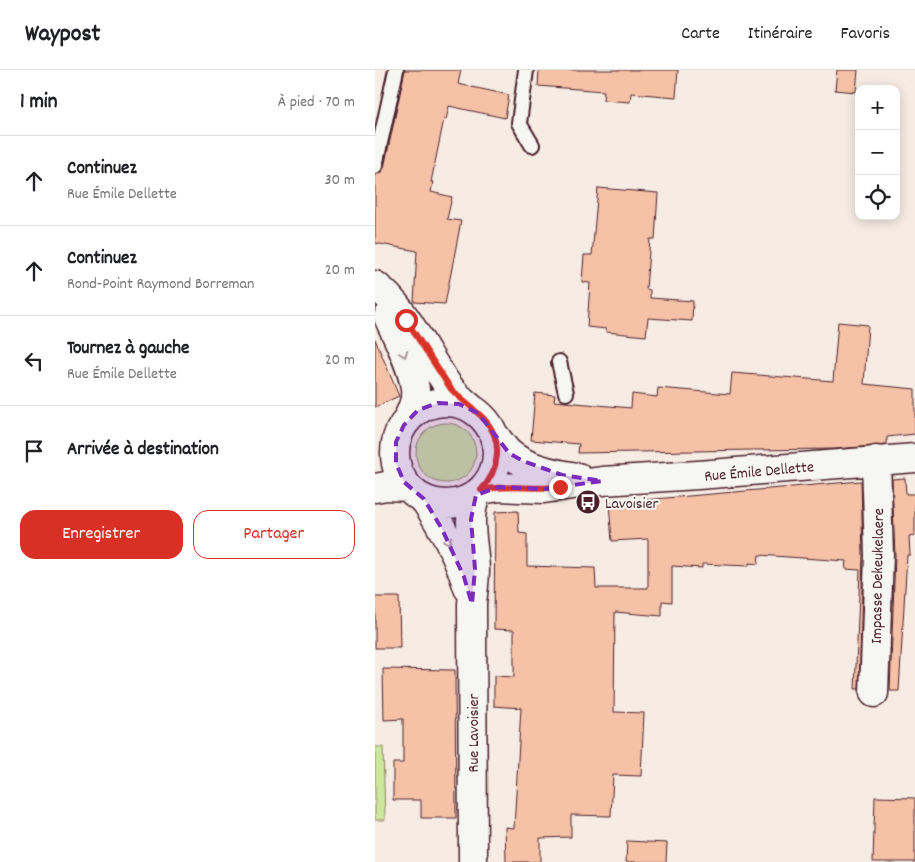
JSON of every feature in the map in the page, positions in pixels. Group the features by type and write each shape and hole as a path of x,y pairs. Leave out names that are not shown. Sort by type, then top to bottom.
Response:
{"street":[{"path":"375,285 406,320 451,389 488,424 495,436 497,451 496,465 491,479 479,493 464,501 436,504 416,493 386,486 375,488"},
{"path":"375,295 396,334 415,384 415,399 395,449 396,463 400,476 416,493"},
{"path":"375,455 403,428 418,410 438,402 459,404 472,409"},
{"name":"Rue Émile Dellette","path":"495,436 515,458 544,470 563,469 602,480"},
{"name":"Rue Émile Dellette","path":"479,493 499,487 552,488 602,480 915,458"},
{"name":"Impasse Dekeukelaere","path":"874,692 879,556 876,460"},
{"name":"Rue Lavoisier","path":"416,493 442,529 464,577 471,604"},
{"name":"Rue Lavoisier","path":"473,862 471,604 475,569 471,519 473,503 479,493"}],"lane":[{"path":"375,166 396,70"},
{"path":"526,70 519,123 532,145"},
{"path":"559,362 566,393"}],"highlighted area":[{"path":"438,403 459,404 478,413 509,453 523,461 562,475 602,481 544,489 499,487 476,495 471,519 475,569 472,604 464,577 442,529 424,499 404,482 396,463 396,442 404,425 418,410"}],"green space":[{"path":"446,423 463,428 471,436 476,453 471,470 463,478 446,483 429,478 421,470 416,453 421,436 429,428"},
{"path":"375,747 383,747 385,820 375,820"}],"building":[{"path":"405,70 461,70 458,84 509,95 505,118 449,106 446,120 444,119 431,182 433,182 431,192 452,197 447,219 461,221 445,304 414,302 417,251 375,243 375,175 384,168"},
{"path":"539,70 678,70 676,97 631,93 630,102 603,100 604,91 538,86"},
{"path":"837,70 858,70 855,92 835,90"},
{"path":"598,188 658,193 655,239 650,239 646,289 650,290 650,298 693,301 692,321 648,318 646,336 606,332 606,329 587,327 590,283 582,282 584,255 592,255"},
{"path":"838,322 868,325 864,384 915,389 915,434 887,437 887,445 834,449 578,453 579,444 531,440 535,393 555,395 554,401 631,408 632,394 657,397 658,388 730,394 732,373 833,381"},
{"path":"375,339 399,396 375,407"},
{"path":"905,478 906,494 915,494 915,535 909,536 910,555 907,555 899,691 890,691 895,556 892,479"},
{"path":"861,481 863,555 859,689 855,689 860,570 845,569 846,561 759,555 758,564 749,563 749,566 702,564 702,568 672,566 672,602 662,601 662,616 615,612 614,712 644,713 641,776 613,775 611,816 571,815 571,837 540,838 540,862 506,862 505,827 514,828 521,708 494,706 494,676 514,677 514,630 494,629 495,512 518,511 519,533 527,534 527,566 595,568 596,588 648,588 648,539 612,541 609,503"},
{"path":"375,597 399,597 400,648 375,648"},
{"path":"383,669 455,670 456,818 421,818 421,800 393,800 393,763 403,763 403,719 384,720"},
{"path":"875,797 915,798 915,862 873,862"},
{"path":"627,841 667,843 666,862 626,862"}],"place":[{"name":"Lavoisier","path":"588,502"}],"route":[{"path":"406,320 451,389 483,418 495,436 497,443 496,465 491,479 481,490 499,487 544,489 560,487"}]}
